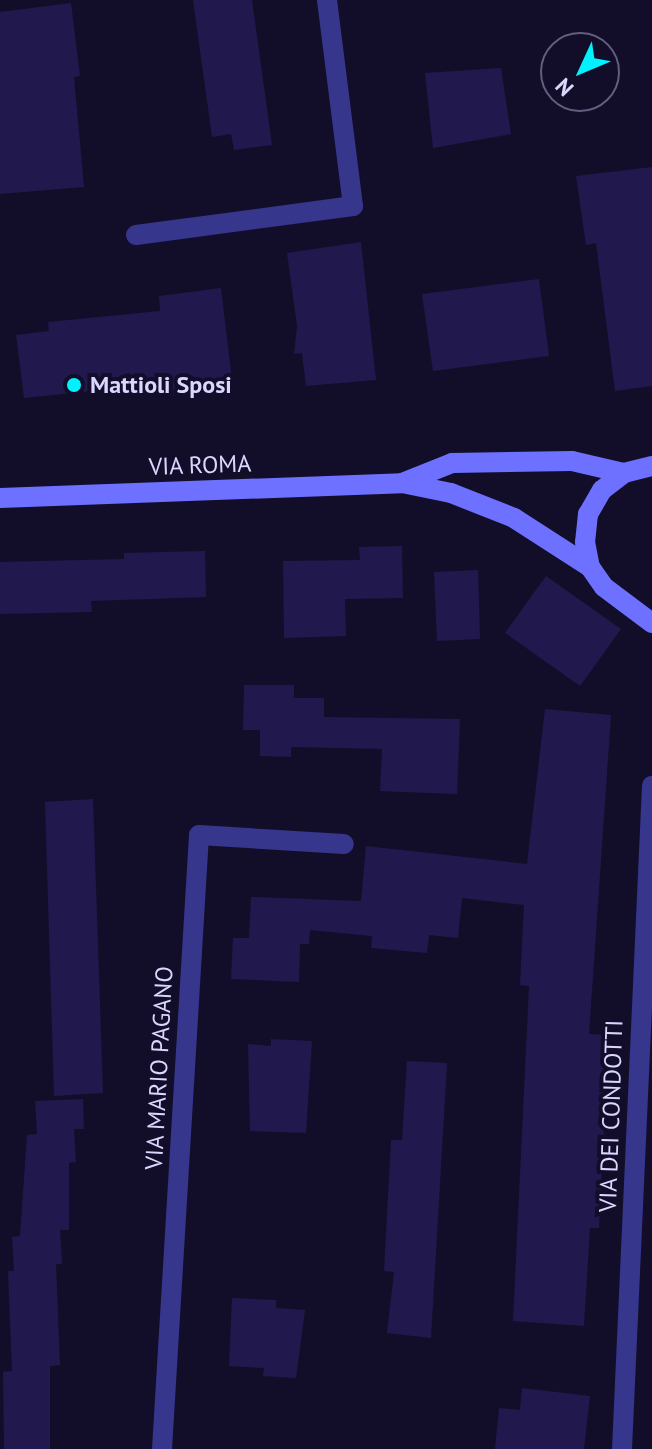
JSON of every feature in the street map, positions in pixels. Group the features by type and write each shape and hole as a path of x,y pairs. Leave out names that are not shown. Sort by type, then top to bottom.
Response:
{"main road":[{"name":"VIA ROMA","path":"402,483 452,463 572,461 624,473"},
{"path":"590,567 585,542 588,514 602,490 624,473 652,466"},
{"name":"VIA ROMA","path":"0,498 402,483 451,493 514,518 590,567 624,607 652,623"}],"street":[{"path":"136,235 353,206 327,0"},
{"name":"VIA DEI CONDOTTI","path":"622,1449 652,786"},
{"name":"VIA MARIO PAGANO","path":"162,1449 199,835 344,844"}],"building":[{"path":"193,0 252,0 272,145 234,150 231,134 212,137"},
{"path":"71,3 80,76 74,77 84,187 0,194 0,12"},
{"path":"501,68 511,134 433,148 425,73"},
{"path":"652,167 652,386 615,391 596,243 586,245 576,176"},
{"path":"361,242 376,380 306,386 302,353 294,354 297,326 287,253"},
{"path":"539,279 549,356 433,371 422,294"},
{"path":"221,288 233,388 170,396 169,383 24,398 16,335 49,331 48,322 160,311 159,296"},
{"path":"402,546 403,598 345,599 346,636 284,638 283,561 360,560 359,547"},
{"path":"205,551 206,597 91,601 92,612 0,614 0,562 124,559 124,553"},
{"path":"478,570 480,639 437,641 434,572"},
{"path":"546,576 621,629 580,686 505,633"},
{"path":"244,685 294,685 294,698 324,698 324,717 460,719 457,794 380,791 382,749 291,747 291,757 260,756 260,730 243,730"},
{"path":"545,709 611,715 589,1034 607,1035 605,1106 599,1228 590,1228 584,1326 513,1321 529,986 520,985 524,905 462,898 458,938 429,935 427,953 371,948 372,936 310,930 309,944 300,944 299,982 231,979 233,938 249,938 251,897 361,901 366,846 527,864"},
{"path":"93,799 103,1093 54,1096 45,802"},
{"path":"271,1039 312,1041 306,1133 250,1131 248,1044 271,1046"},
{"path":"407,1061 447,1063 431,1338 387,1333 394,1272 384,1271 391,1140 402,1140"},
{"path":"83,1099 84,1129 74,1129 76,1162 69,1163 69,1230 60,1230 62,1264 56,1264 60,1365 50,1366 50,1449 4,1449 3,1372 12,1371 8,1271 14,1271 12,1237 20,1236 27,1135 37,1134 35,1101"},
{"path":"232,1298 276,1300 276,1308 305,1310 296,1378 263,1376 264,1368 229,1366"},
{"path":"522,1388 590,1396 584,1449 495,1449 499,1408 520,1410"}],"place":[{"name":"Mattioli Sposi","path":"74,385"}]}
